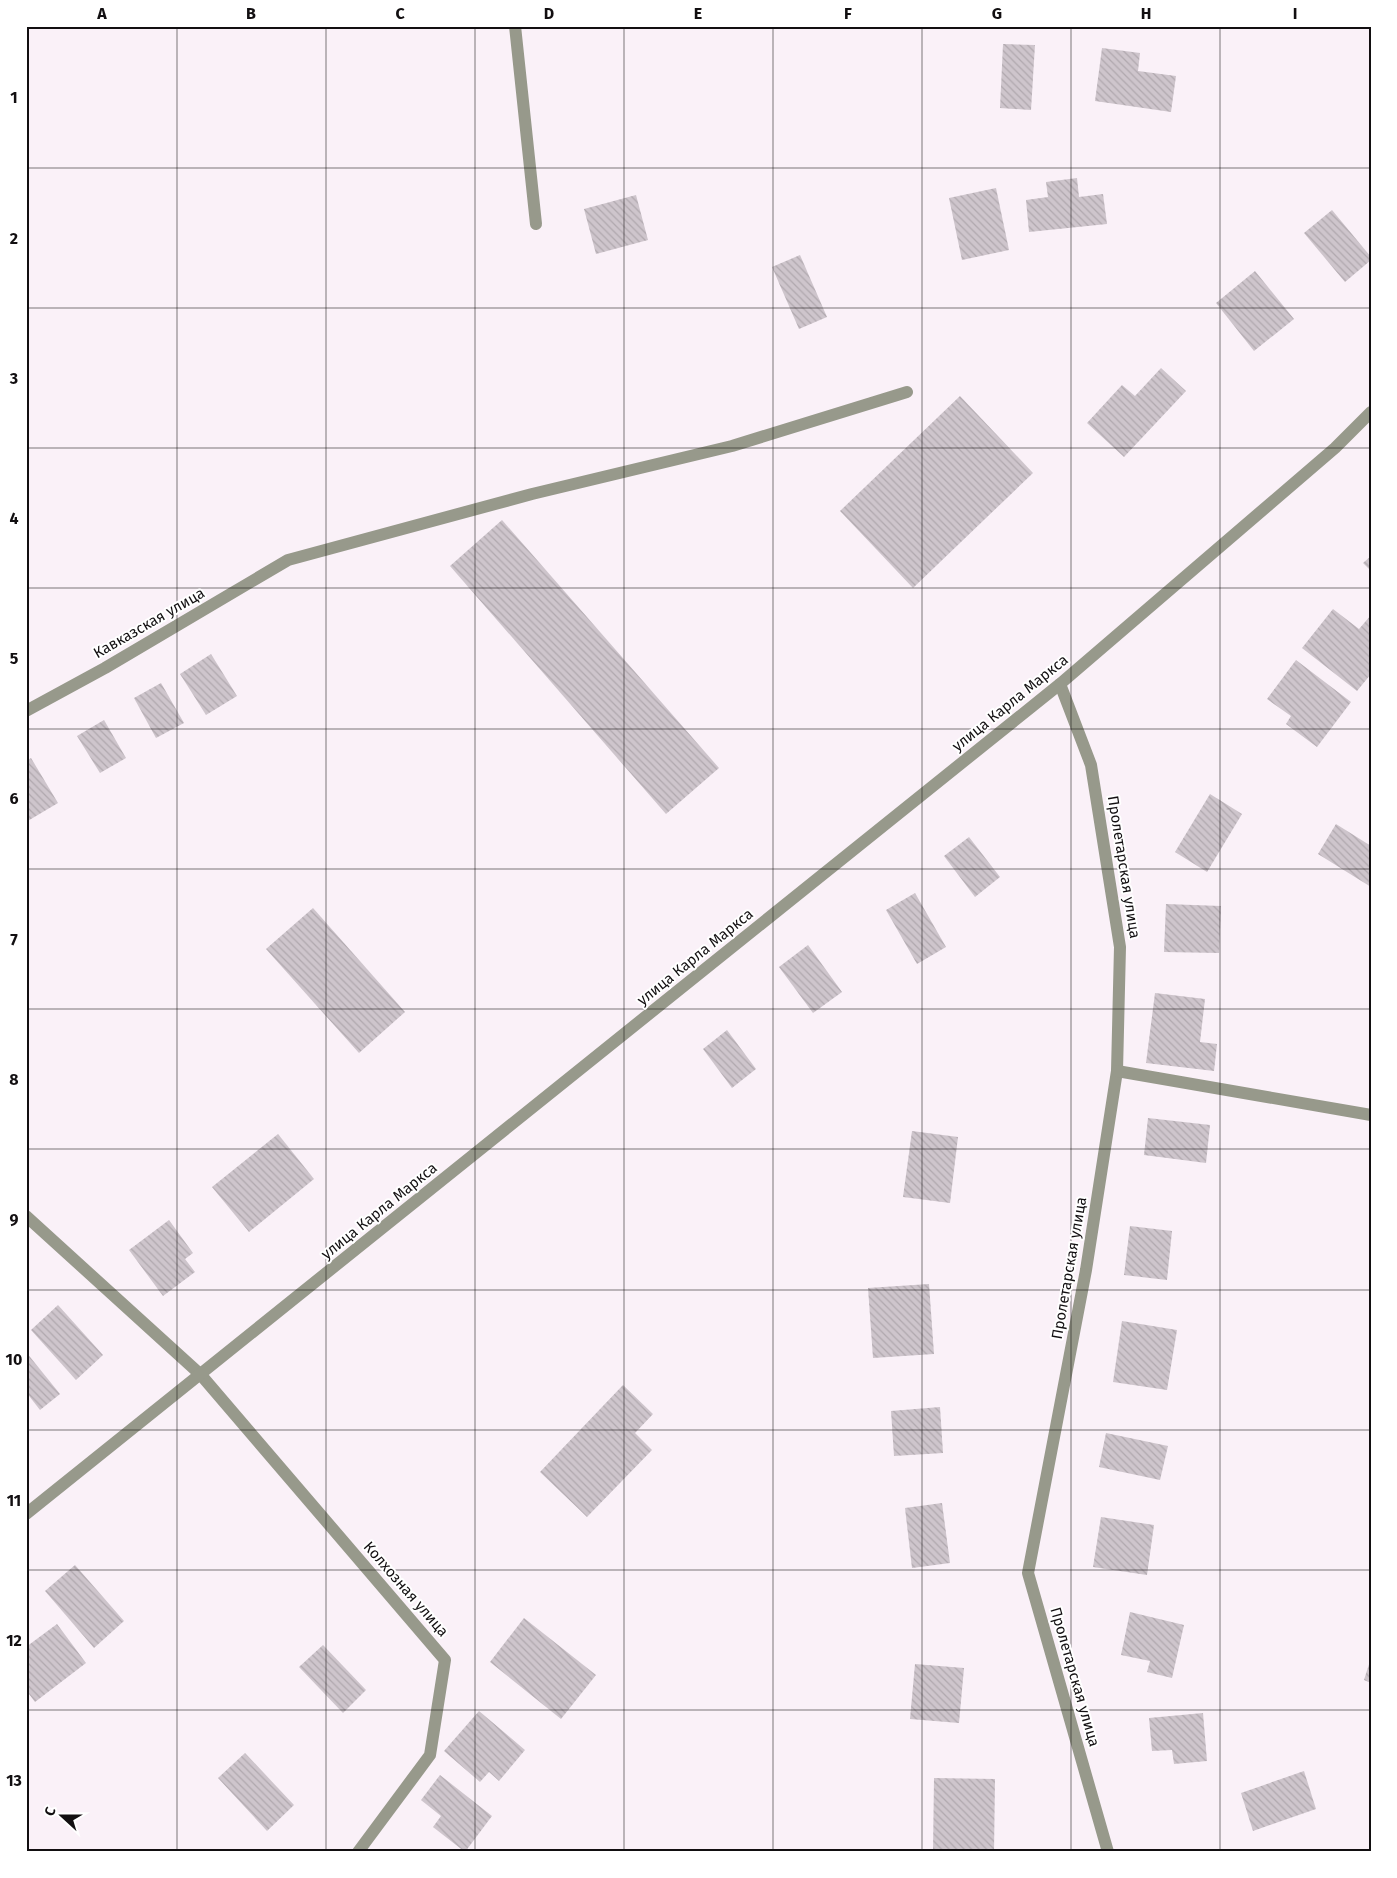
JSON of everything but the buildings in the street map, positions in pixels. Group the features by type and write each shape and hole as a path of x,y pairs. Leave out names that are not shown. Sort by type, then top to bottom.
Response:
{"street":[{"path":"515,26 536,224"},
{"name":"Кавказская улица","path":"26,711 105,668 288,560 532,494 732,446 907,392"},
{"name":"улица Карла Маркса","path":"26,1514 1060,684 1335,448 1371,412"},
{"name":"Пролетарская улица","path":"1060,684 1091,765 1120,947 1117,1070 1086,1270 1028,1573 1108,1852"},
{"path":"1117,1070 1371,1115"},
{"name":"Колхозная улица","path":"26,1216 201,1375 445,1660 430,1755 358,1852"}]}
